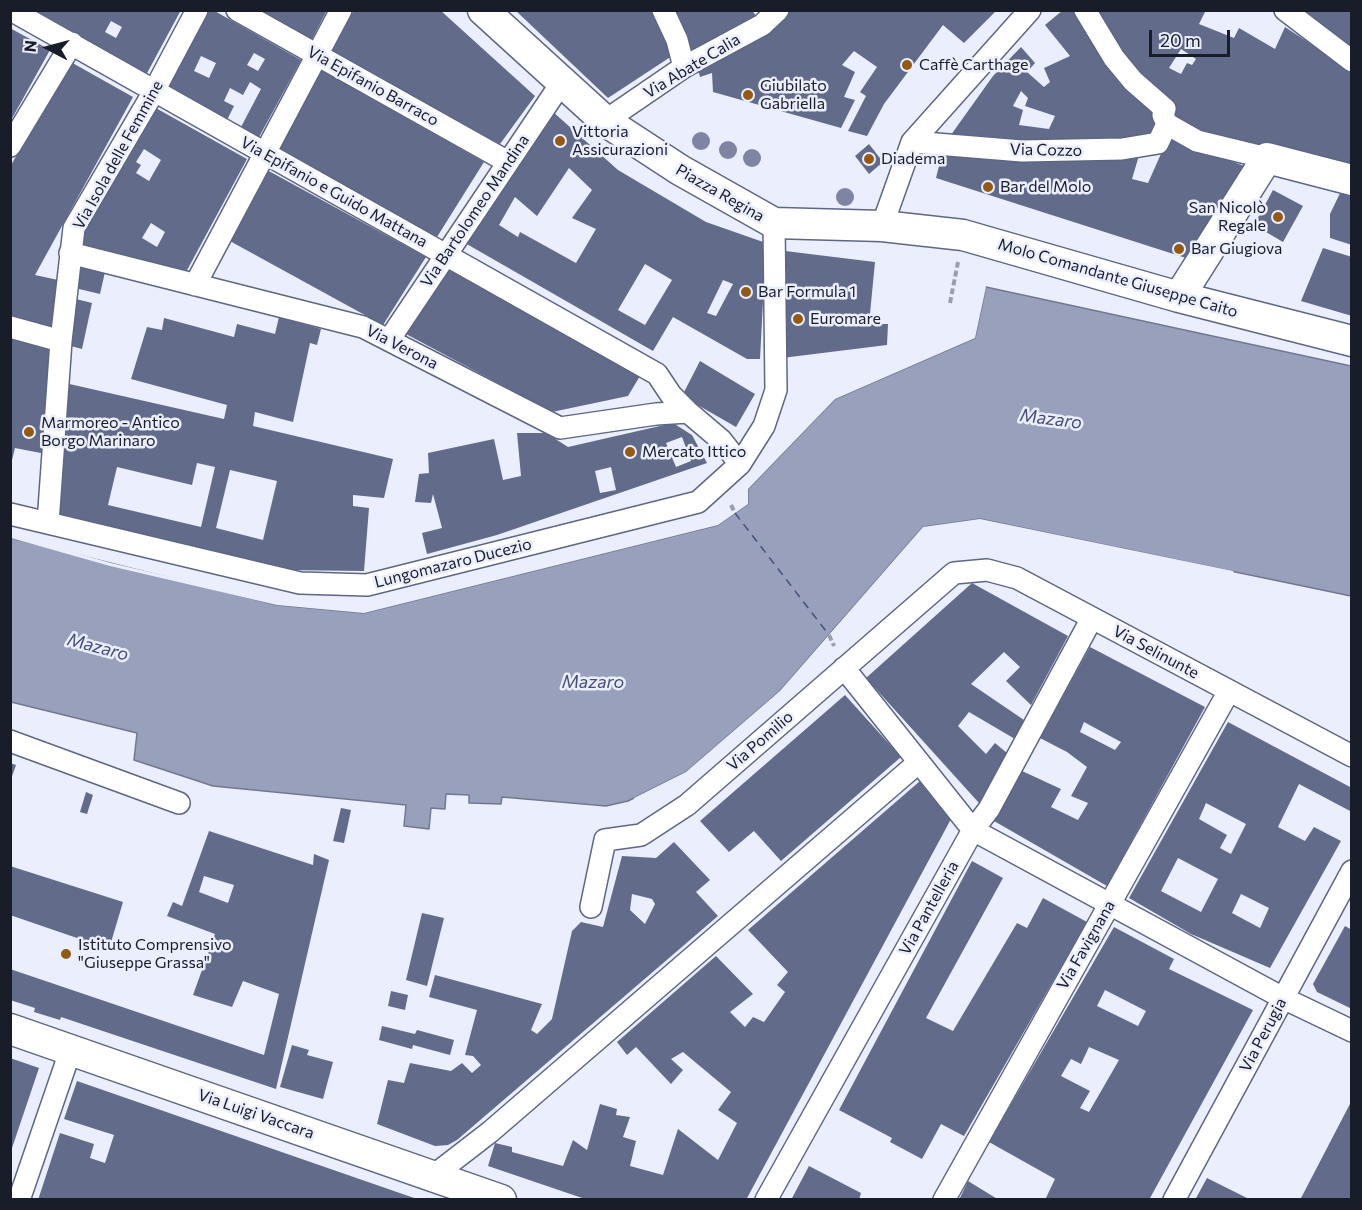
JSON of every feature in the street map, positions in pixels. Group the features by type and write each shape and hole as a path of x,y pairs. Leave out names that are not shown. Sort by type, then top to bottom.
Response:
{"main road":[{"name":"Piazza Regina","path":"483,10 604,121 636,143 774,223 882,226"},
{"path":"1179,297 1267,158 1352,180"},
{"name":"Molo Comandante Giuseppe Caito","path":"882,226 963,235 1179,297 1352,341"},
{"name":"Via Luigi Vaccara","path":"10,1029 501,1200"}],"street":[{"name":"Via Epifanio e Guido Mattana","path":"11,10 72,43 153,93 266,153 657,374 671,396 688,412"},
{"name":"Via Isola delle Femmine","path":"48,524 61,341 74,228 153,93 197,10"},
{"name":"Via Epifanio Barraco","path":"237,10 508,162"},
{"path":"195,285 341,10"},
{"path":"663,10 677,40 684,67"},
{"name":"Via Abate Calia","path":"604,121 684,67 762,25 778,10"},
{"path":"882,226 912,142 1030,10"},
{"path":"1085,10 1114,58 1132,81 1165,109 1163,115 1167,124 1197,141 1267,158"},
{"path":"1285,10 1352,61"},
{"path":"10,146 72,43"},
{"name":"Via Bartolomeo Mandina","path":"389,340 562,82"},
{"name":"Via Cozzo","path":"912,142 1022,151 1122,149 1158,143 1167,124"},
{"name":"Lungomazaro Ducezio","path":"10,514 300,583 368,585 698,502 740,464 764,426 776,390 774,223"},
{"name":"Via Verona","path":"70,254 363,327 560,428 656,414 688,412"},
{"path":"10,327 61,341"},
{"path":"688,412 721,440 740,464"},
{"name":"Via Selinunte","path":"954,573 987,570 1017,578 1352,756"},
{"name":"Via Pomilio","path":"591,908 605,840 641,835 687,805 954,573"},
{"name":"Via Pantelleria","path":"766,1200 973,830 989,809 1092,618"},
{"path":"844,669 973,830 1283,998 1352,1031"},
{"name":"Via Favignana","path":"944,1200 1229,691"},
{"path":"10,741 179,803"},
{"path":"433,1176 490,1132 919,762"},
{"name":"Via Perugia","path":"1174,1200 1352,871"},
{"path":"19,1200 71,1049"}],"path":[{"path":"951,303 963,235"}],"water":[{"name":"Mazaro","path":"986,287 1351,366 1351,596 980,519 923,527 780,691 686,772 628,801 606,806 502,797 501,804 469,803 469,795 446,794 445,809 431,808 429,829 404,826 406,805 213,786 134,760 137,733 11,702 11,538 277,605 364,613 718,525 748,504 748,489 835,399 975,338"}],"pier":[{"path":"984,286 986,287 975,338 835,399 748,489 748,504 718,525 364,613 277,605 110,566 11,538 11,535 111,563 277,602 364,610 717,522 745,502 745,487 834,397 972,336"},
{"path":"980,519 1233,571 1235,575 980,522 925,530 782,694 688,774 635,801 634,798 686,772 780,691 923,527"}],"building":[{"path":"28,10 181,10 146,75","holes":["111,21 122,27 116,38 105,32"]},
{"path":"206,10 213,10 301,60 259,137 241,127 261,89 250,82 243,95 230,88 224,101 234,106 227,120 164,86","holes":["254,53 265,59 258,71 247,65","201,56 216,63 209,78 194,71"]},
{"path":"256,10 327,10 311,41"},
{"path":"354,10 440,10 535,96 500,144 331,53"},
{"path":"515,10 657,10 675,54 608,98"},
{"path":"671,10 752,10 756,16 693,56"},
{"path":"786,10 997,10 964,43 943,25 884,104 867,136 848,131 866,96 860,92 877,67 854,51 842,65 855,72 844,97 855,100 841,128 713,92 712,73 700,77 697,66"},
{"path":"1063,10 1077,10 1159,109 1149,143 1086,147 948,139 993,76 1021,47 1035,63 1027,72 1044,87 1050,82 1044,68 1070,56 1045,25","holes":["1021,91 1028,98 1025,106 1055,116 1049,129 1019,125 1023,110 1013,106"]},
{"path":"1097,10 1206,10 1199,24 1234,38 1239,28 1275,49 1285,27 1352,71 1352,169 1204,133 1170,115 1138,79","holes":["1181,49 1196,59 1192,65 1187,63 1181,74 1169,68"]},
{"path":"1307,10 1352,10 1352,53 1301,19"},
{"path":"10,28 50,50 10,122"},
{"path":"69,61 133,97 35,275 58,280 55,331 10,318 10,167"},
{"path":"321,70 484,162 437,237 279,148"},
{"path":"154,107 247,159 185,274 80,248 80,240","holes":["144,149 161,160 149,181 136,173 141,165 136,162","151,223 165,232 157,247 142,238"]},
{"path":"552,111 618,170 706,222 766,243 760,359 747,359 673,317 653,351 465,243","holes":["569,168 592,190 572,218 596,229 576,263 520,232 518,237 499,225 515,197 537,216","645,264 672,280 645,325 618,310","723,280 733,284 716,316 707,313"]},
{"path":"1168,138 1247,167 1186,258 936,178 943,150 1140,152 1132,179 1148,183"},
{"name":"Diadema","path":"869,144 883,162 869,174 855,156"},
{"path":"267,170 426,257 383,325 228,240"},
{"path":"1343,187 1352,189 1352,245 1330,238 1330,214"},
{"name":"San Nicolò Regale","path":"1273,190 1303,206 1283,242 1254,225"},
{"path":"1323,248 1352,257 1352,316 1301,301"},
{"path":"785,251 875,262 869,324 888,324 887,345 782,358"},
{"path":"78,265 105,272 100,294 75,288"},
{"path":"449,269 640,376 628,396 552,412 406,334"},
{"path":"76,299 92,303 82,349 71,346"},
{"path":"279,317 321,329 317,345 310,343 293,422 255,412 253,426 393,459 384,498 353,495 353,506 369,508 364,571 281,570 55,517 65,383 224,419 227,405 131,379 147,327 162,330 164,318 234,337 237,324 275,334","holes":["197,463 215,467 201,527 108,505 117,467 192,485","230,470 277,481 263,540 216,528"]},
{"path":"10,337 53,350 46,454 15,448 11,464"},
{"name":"Mercato Ittico","path":"700,361 755,394 736,427 682,396"},
{"path":"673,423 692,435 707,463 497,535 427,554 422,533 442,528 433,494 431,503 415,502 419,474 429,473 428,453 494,439 503,480 521,476 517,433 546,433 568,447","holes":["682,437 691,461 676,467 666,443","611,467 616,490 600,493 595,471"]},
{"path":"972,583 1068,636 1031,705 1006,681 1020,667 1004,652 971,684 1024,720 1015,739 969,712 958,726 986,754 995,743 1007,753 979,803 866,678"},
{"path":"1090,647 1205,707 1107,886 994,821 1022,771 1061,789 1051,807 1078,820 1088,803 1071,796 1087,767 1067,752 1040,738","holes":["1084,722 1121,742 1115,750 1080,732"]},
{"path":"845,695 901,757 781,861 754,831 729,852 700,821"},
{"path":"1228,722 1352,788 1352,812 1299,784 1278,827 1305,841 1314,827 1341,841 1270,968 1191,934 1129,898","holes":["1206,803 1246,824 1231,854 1220,848 1227,835 1199,819","1178,858 1218,879 1201,912 1161,891","1241,894 1269,908 1260,928 1232,913"]},
{"path":"10,763 16,765 11,779 10,779"},
{"path":"920,781 951,819 746,1200 588,1200 488,1166 495,1143 512,1147 512,1152 563,1166 573,1140 587,1150 600,1104 617,1109 616,1115 630,1117 623,1137 636,1141 630,1166 663,1175 678,1129 718,1160 737,1123 718,1110 731,1092 683,1052 671,1059 683,1070 671,1084 636,1047 627,1055 617,1042 716,956 753,994 730,1012 745,1027 753,1017 764,1022 785,992 777,985 788,972 748,930"},
{"path":"86,792 93,795 87,814 80,812"},
{"path":"341,808 351,810 344,843 333,841"},
{"path":"209,831 313,865 314,854 329,860 276,1089 61,1017 60,1020 34,1012 35,1008 10,1000 10,969 264,1055 279,994 243,981 232,1007 193,995 215,934 167,916 173,902 182,906","holes":["204,876 234,885 228,903 199,892"]},
{"path":"674,842 710,880 696,892 718,916 457,1140 448,1145 435,1146 377,1124 388,1080 404,1083 410,1063 451,1071 462,1063 472,1073 481,1065 473,1056 465,1055 477,1010 429,997 435,975 542,1004 531,1030 537,1034 552,1019 572,931 581,922 603,927 622,856 656,858","holes":["632,894 652,899 655,904 645,924 630,910"]},
{"path":"972,861 1003,878 926,1018 953,1031 1017,923 1027,928 1043,898 1087,922 964,1136 941,1124 922,1159 890,1142 892,1138 839,1110"},
{"path":"10,866 123,902 109,949 10,915"},
{"path":"422,913 444,918 427,986 406,980"},
{"path":"1345,926 1352,930 1352,1009 1317,992 1313,984"},
{"path":"1114,927 1174,959 1169,969 1253,1010 1149,1200 1045,1200 1055,1179 989,1142","holes":["1105,990 1146,1011 1138,1026 1097,1006","1089,1047 1119,1060 1089,1112 1080,1108 1090,1091 1061,1076 1071,1059 1081,1064"]},
{"path":"391,991 408,995 405,1010 388,1006"},
{"path":"382,1026 415,1034 417,1030 454,1040 450,1055 413,1045 412,1049 379,1040"},
{"path":"292,1045 309,1050 307,1055 333,1062 323,1099 280,1087"},
{"path":"10,1058 39,1068 11,1151 10,1151"},
{"path":"77,1081 417,1200 38,1200 60,1133 94,1144 90,1158 105,1163 114,1135 64,1119"},
{"path":"1352,1100 1352,1200 1300,1200"},
{"path":"809,1166 861,1193 859,1200 791,1200"},
{"path":"1207,1178 1251,1200 1195,1200"},
{"path":"968,1181 999,1200 959,1200"}],"ferry route":[{"path":"735,513 829,635"}],"place":[{"name":"Caffè Carthage","path":"907,65"},
{"name":"Giubilato Gabriella","path":"748,95"},
{"name":"Vittoria Assicurazioni","path":"560,141"},
{"name":"Diadema","path":"869,159"},
{"name":"Bar del Molo","path":"988,187"},
{"name":"San Nicolò Regale","path":"1278,217"},
{"name":"Bar Giugiova","path":"1179,249"},
{"name":"Bar Formula 1","path":"746,292"},
{"name":"Euromare","path":"798,319"},
{"name":"Marmoreo - Antico Borgo Marinaro","path":"29,432"},
{"name":"Mercato Ittico","path":"630,452"},
{"name":"Istituto Comprensivo \"Giuseppe Grassa\"","path":"66,954"}]}
